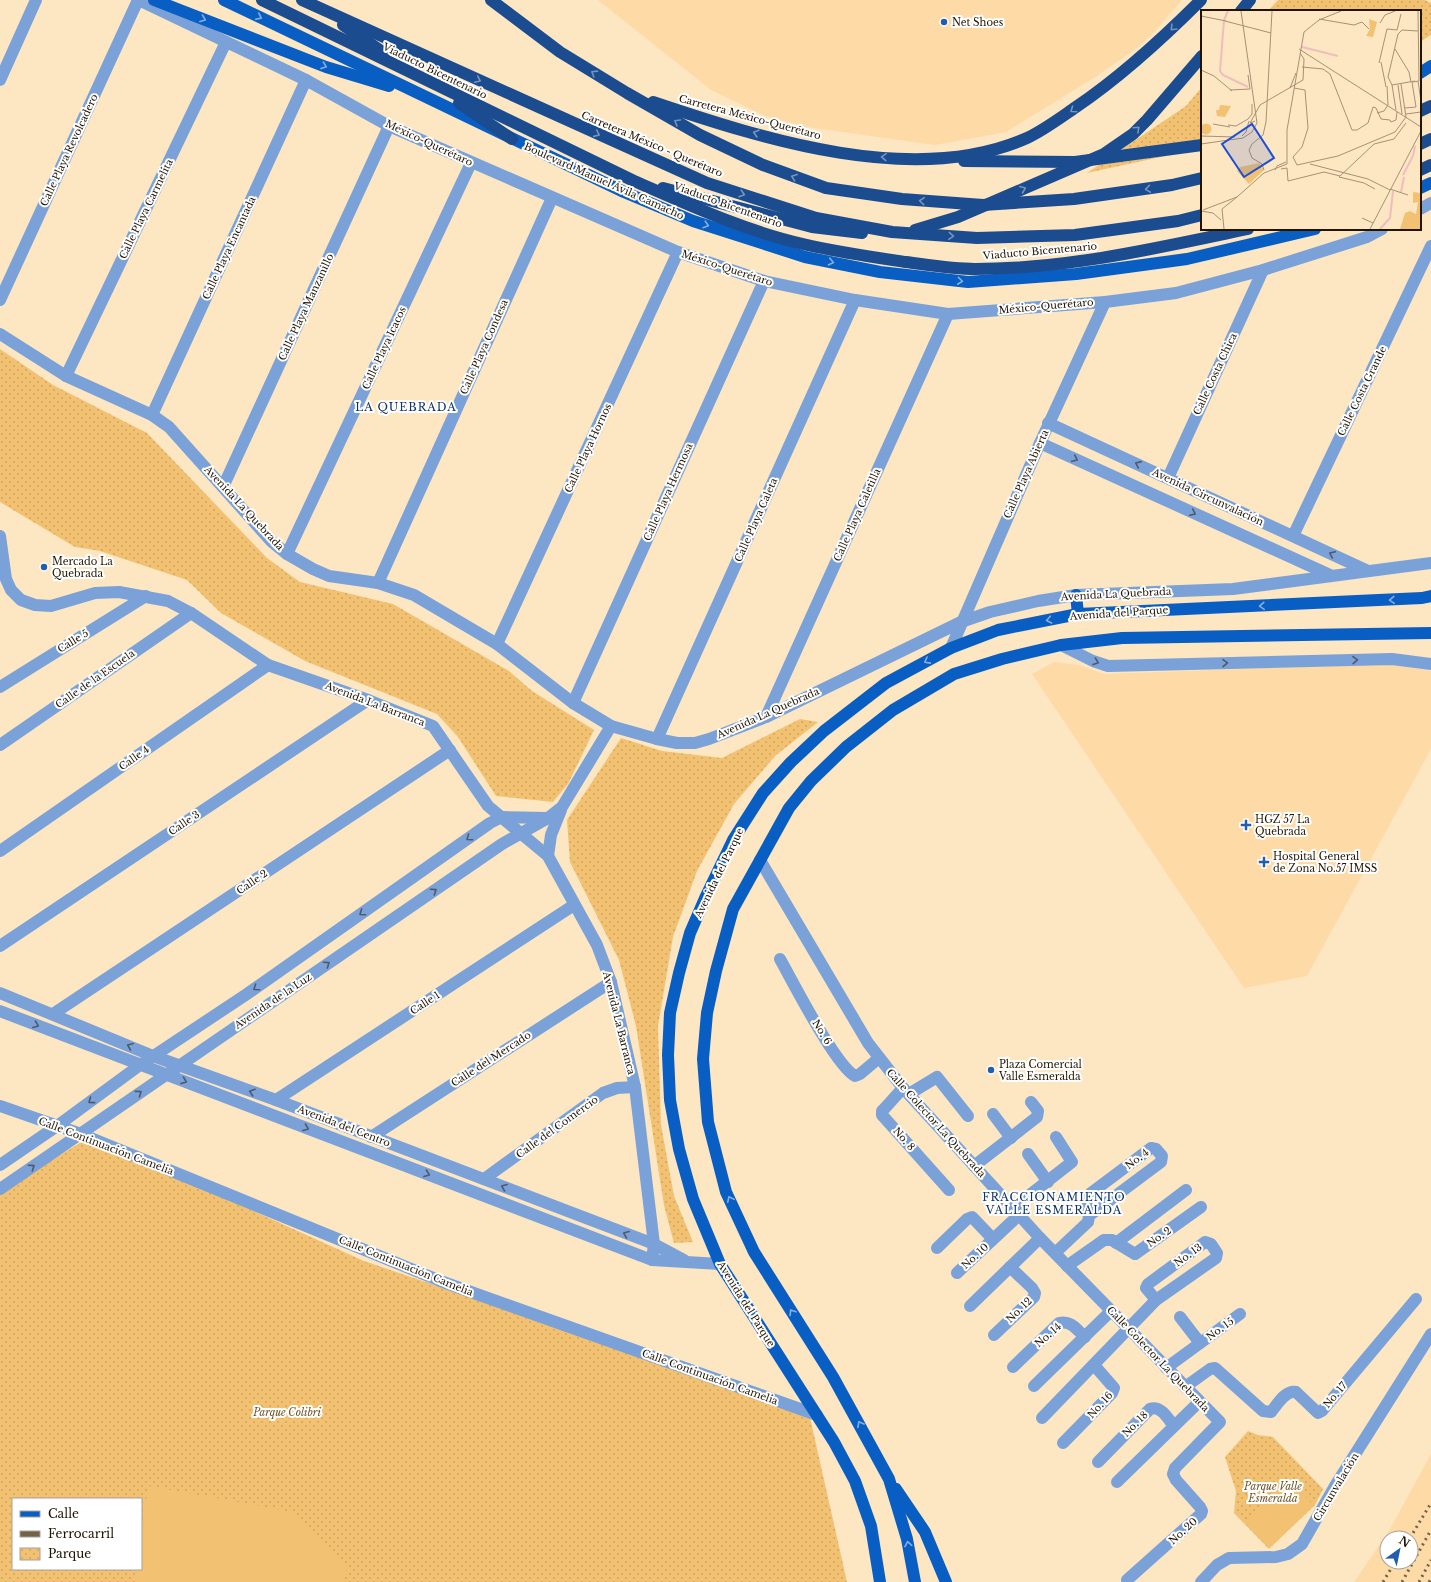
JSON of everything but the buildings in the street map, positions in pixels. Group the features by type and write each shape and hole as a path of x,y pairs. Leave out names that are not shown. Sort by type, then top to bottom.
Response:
{"highway":[{"name":"Viaducto Bicentenario","path":"262,0 634,181 696,208 751,229 802,244 870,257 975,269 1080,262 1243,230"},
{"path":"491,0 560,52 700,135 763,165 826,188 902,199 983,205 1074,200 1172,185 1201,178"},
{"name":"Carretera México-Querétaro","path":"627,93 724,124 806,146 862,155 912,159 947,158 987,152 1028,137 1048,127 1108,85 1166,35 1201,0"},
{"path":"1242,10 1250,0"},
{"path":"307,2 512,139"},
{"name":"Carretera México - Querétaro","path":"307,2 708,183 816,218 892,232 977,238 1075,235 1178,221 1201,215"},
{"path":"634,181 717,201 792,223 831,231 887,234 930,227 958,217 1090,161 1110,150 1133,134 1147,120 1201,57"},
{"path":"1421,111 1431,106"},
{"path":"1421,144 1431,139"},
{"path":"912,159 982,162 1075,162 1201,145"},
{"path":"1421,170 1431,165"}],"main road":[{"path":"154,0 326,66 431,100"},
{"name":"Boulevard Manuel Ávila Camacho","path":"224,0 624,192 693,221 805,257 880,272 968,282 1076,274 1187,259 1311,230"},
{"path":"1421,72 1431,66"},
{"path":"1421,188 1431,183"},
{"path":"1076,595 1078,614"},
{"name":"Avenida del Parque","path":"880,1582 871,1526 855,1481 834,1442 720,1264 693,1199 679,1149 670,1100 668,1055 670,1013 690,933 733,840 763,793 791,762 824,731 886,683 951,648 998,630 1078,614 1422,598 1431,596"},
{"path":"946,1582 925,1532 889,1479 833,1377 754,1252 726,1192 708,1122 703,1059 708,1006 723,939 733,908 789,808 811,781 846,747 893,710 954,674 1002,659 1061,645 1122,638 1431,632"},
{"path":"889,1479 907,1539 915,1582"}],"street":[{"path":"0,80 36,0"},
{"name":"México-Querétaro","path":"139,0 306,80 389,126 678,252 764,281 854,300 948,314 1106,302 1176,293 1263,270 1368,237 1380,230"},
{"name":"Calle Playa Revolcadero","path":"0,300 139,0"},
{"name":"Calle Playa Carmelita","path":"66,376 226,42"},
{"name":"Calle Playa Encantada","path":"152,415 306,80"},
{"name":"Calle Playa Manzanillo","path":"223,488 389,126"},
{"name":"Calle Playa Icacos","path":"287,554 471,163"},
{"name":"Calle Playa Condesa","path":"378,583 552,198"},
{"path":"1421,208 1431,203"},
{"name":"Calle Costa Grande","path":"1293,536 1431,246"},
{"name":"Calle Playa Hornos","path":"497,644 678,252"},
{"name":"Calle Costa Chica","path":"1168,478 1263,270"},
{"name":"Calle Playa Hermosa","path":"573,703 764,281"},
{"name":"Calle Playa Caleta","path":"657,740 854,300"},
{"name":"Calle Playa Abierta","path":"951,648 1048,423 1106,302"},
{"name":"Calle Playa Caletilla","path":"766,717 948,314"},
{"name":"Avenida La Quebrada","path":"0,334 66,376 152,415 169,427 272,541 287,554 313,569 329,576 378,583 414,595 430,603 497,644 573,703 611,726 657,740 677,743 695,743 709,740 766,717 961,622 990,612 1038,601 1076,595 1233,589 1431,562"},
{"name":"Avenida Circunvalación","path":"1048,423 1368,571"},
{"name":"Avenida Circunvalación","path":"1040,443 1330,576"},
{"name":"Avenida La Barranca","path":"0,536 3,580 21,600 35,606 51,606 96,594 119,592 168,601 191,613 268,665 368,700 433,726 480,796 521,834 548,856 597,945 611,982 635,1087 654,1244 652,1260"},
{"name":"Calle 5","path":"0,687 146,596"},
{"name":"Calle de la Escuela","path":"0,746 191,613"},
{"path":"1061,645 1093,661 1108,666 1392,659 1431,664"},
{"name":"Calle 4","path":"0,851 268,665"},
{"name":"Calle 3","path":"0,946 368,700"},
{"name":"Avenida de la Luz","path":"0,1189 165,1074 502,844 548,818 562,807 611,726"},
{"name":"Calle 2","path":"53,1014 450,750"},
{"path":"548,856 551,835 562,807"},
{"name":"Avenida de la Luz","path":"0,1165 57,1126 140,1065 247,994 490,822 502,817 548,818"},
{"name":"Calle Colector La Quebrada","path":"760,860 834,988 879,1058 906,1091 1040,1238 1220,1422"},
{"name":"Calle 1","path":"276,1100 574,905"},
{"name":"No. 6","path":"780,959 828,1042 849,1073 855,1076 860,1074 879,1058"},
{"name":"Calle del Mercado","path":"371,1137 611,982"},
{"name":"Avenida del Centro","path":"0,993 178,1066 276,1100 654,1244 686,1262"},
{"name":"Avenida del Centro","path":"0,1011 652,1260 720,1264"},
{"path":"906,1091 936,1077 940,1079 968,1116"},
{"name":"Calle del Comercio","path":"484,1179 603,1093 617,1088 635,1087"},
{"name":"No. 8","path":"906,1091 884,1108 882,1115 949,1190"},
{"path":"974,1166 1038,1117 1038,1111 1031,1102"},
{"name":"Calle Continuación Camelia","path":"0,1106 81,1134 443,1282 817,1415"},
{"path":"993,1114 1011,1138"},
{"name":"No. 10","path":"957,1273 993,1239 1016,1211 1072,1162 1056,1137"},
{"name":"No. 4","path":"1055,1253 1088,1222 1090,1215 1088,1201 1091,1193 1151,1148 1156,1149 1162,1156 1161,1162 1090,1215"},
{"path":"1028,1154 1048,1182"},
{"name":"No. 2","path":"1186,1190 1116,1243 1135,1254 1201,1208"},
{"name":"No. 10","path":"937,1248 967,1219 972,1217 993,1239"},
{"path":"970,1306 1040,1238"},
{"path":"1067,1266 1104,1240 1108,1239 1116,1243"},
{"name":"No. 13","path":"1129,1329 1156,1300 1216,1258 1217,1253 1211,1244 1206,1242 1148,1284 1146,1288 1156,1300"},
{"name":"No. 12","path":"994,1335 1034,1297 1035,1292 1032,1288 1010,1267"},
{"name":"No. 17","path":"1185,1387 1210,1369 1215,1368 1263,1411 1271,1412 1288,1392 1292,1391 1296,1392 1318,1413 1322,1411 1416,1299"},
{"path":"1034,1386 1111,1311"},
{"name":"No. 15","path":"1166,1368 1240,1314"},
{"name":"No. 15","path":"1180,1317 1200,1343"},
{"name":"No. 14","path":"1013,1367 1059,1323 1065,1321 1070,1323 1085,1337"},
{"path":"1042,1418 1129,1329"},
{"name":"Circunvalación","path":"1201,1582 1217,1565 1229,1558 1276,1557 1288,1554 1302,1544 1335,1486 1431,1334"},
{"name":"No. 16","path":"1063,1443 1112,1394 1114,1388 1111,1383 1094,1365"},
{"path":"1117,1482 1199,1402"},
{"name":"No. 18","path":"1098,1462 1150,1409 1159,1409 1174,1426"},
{"name":"No. 20","path":"1127,1580 1201,1514 1202,1510 1200,1507 1176,1480 1173,1474 1175,1468 1220,1422"}],"shaded area":[{"path":"598,0 1182,0 1156,30 1138,47 1097,76 1006,132 935,145 807,127 765,116 711,90"},
{"name":"Hospital General de Zona No.57 IMSS","path":"1054,662 1079,665 1104,674 1387,664 1431,671 1431,749 1307,976 1244,988 1032,674"},
{"path":"1431,1454 1431,1582 1354,1582 1379,1546 1379,1570 1419,1570 1419,1530 1390,1530"}],"green space":[{"path":"1278,0 1425,0 1431,3 1431,35 1421,41 1421,10 1269,10"},
{"path":"1201,88 1201,148 1087,173 1186,106"},
{"path":"0,349 53,385 147,433 267,558 300,582 393,604 509,671 532,691 594,730 568,784 553,802 496,796 458,737 437,714 305,661 221,613 187,580 100,551 75,547 0,502"},
{"path":"800,719 818,722 775,756 734,804 697,871 673,937 658,1026 661,1125 674,1196 693,1242 674,1243 664,1205 636,1026 619,960 570,862 567,820 621,738 662,751 722,758"},
{"name":"Parque Colibri","path":"90,1137 364,1261 809,1413 847,1582 0,1582 0,1191"},
{"name":"Parque Valle Esmeralda","path":"1248,1431 1258,1435 1273,1437 1323,1489 1315,1505 1269,1549 1234,1513 1236,1491 1225,1457"},
{"path":"1291,1481 1312,1504 1270,1545 1248,1521"},
{"path":"148,1486 293,1512 348,1566 343,1582 135,1582 136,1570 142,1570 142,1528"}],"railway":[{"path":"1415,1530 1431,1503"},
{"path":"1402,1582 1431,1530"},
{"path":"1419,1582 1431,1560"},
{"path":"1383,1582 1390,1570"}],"place":[{"name":"Net Shoes","path":"944,22"},
{"name":"Mercado La Quebrada","path":"44,567"},
{"name":"HGZ 57 La Quebrada","path":"1246,825"},
{"name":"Hospital General de Zona No.57 IMSS","path":"1264,862"},
{"name":"Plaza Comercial Valle Esmeralda","path":"991,1070"}],"district":[{"name":"LA QUEBRADA","path":"406,407"},
{"name":"FRACCIONAMIENTO VALLE ESMERALDA","path":"1054,1203"}]}
